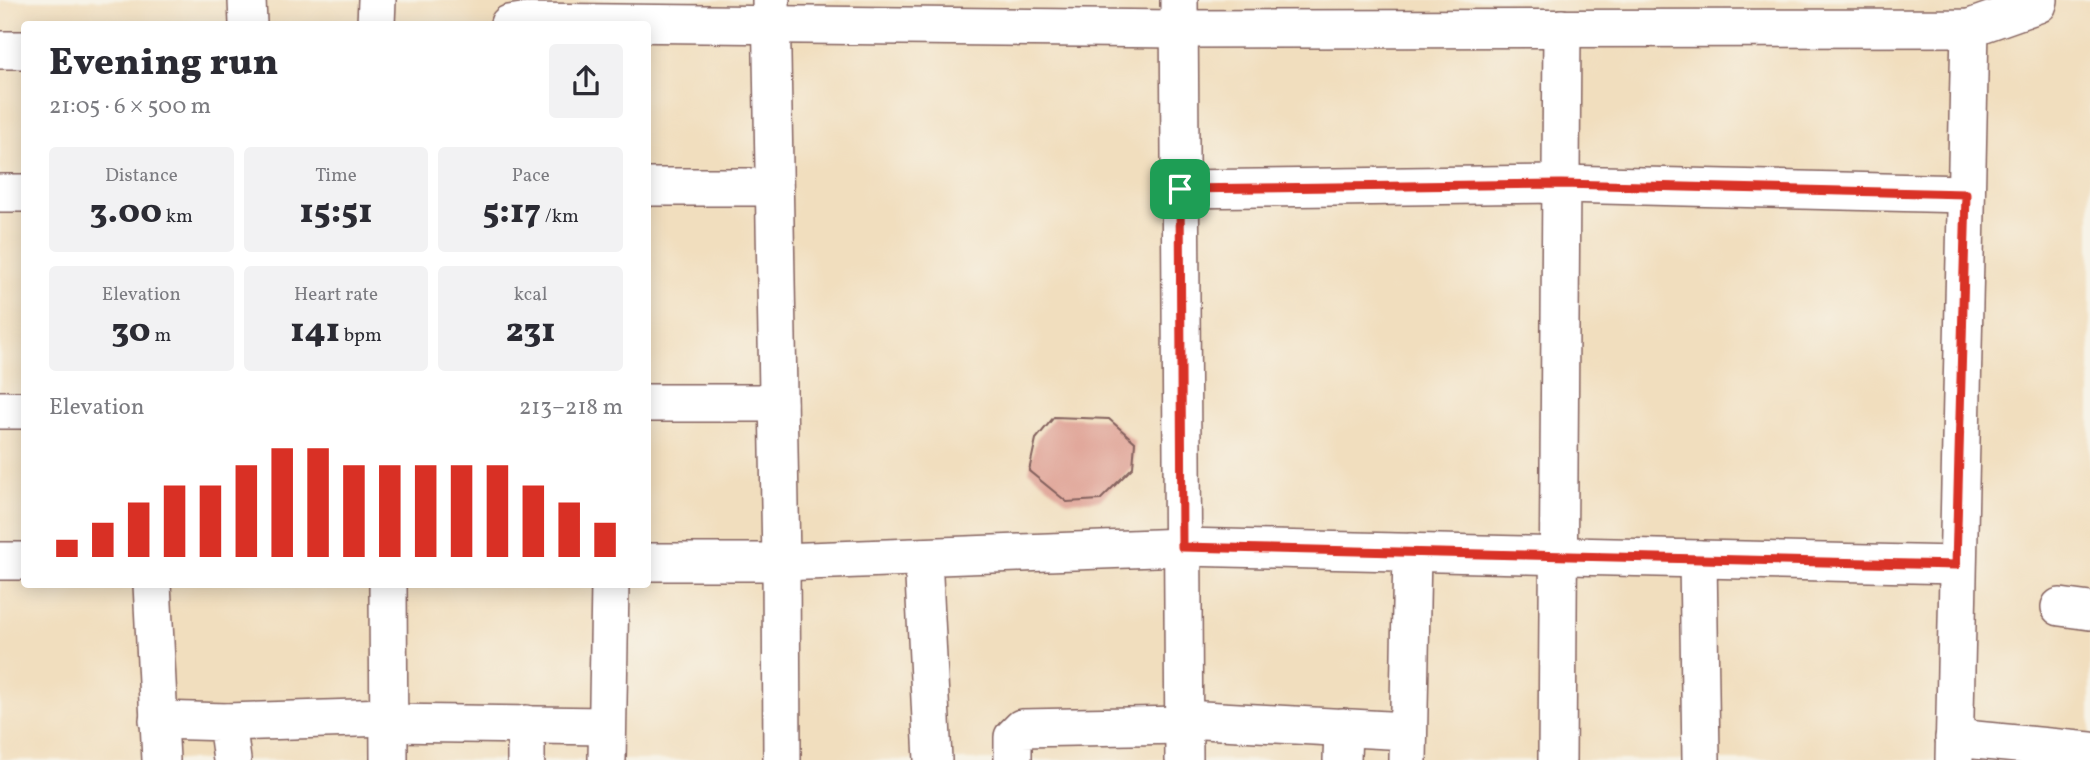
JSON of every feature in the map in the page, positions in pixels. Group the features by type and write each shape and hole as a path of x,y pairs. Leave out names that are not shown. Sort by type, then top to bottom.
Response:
{"street":[{"path":"247,0 248,21"},
{"path":"376,21 377,0"},
{"path":"518,15 771,11 1432,14 1579,19 1755,14 1970,28 2038,4 2039,0"},
{"path":"771,11 782,562 782,760"},
{"path":"1179,14 1184,734"},
{"path":"1557,760 1561,184 1579,19"},
{"path":"1970,28 1954,749 2090,751"},
{"path":"0,50 21,50"},
{"path":"1180,189 1561,184 1966,194"},
{"path":"651,187 774,187"},
{"path":"0,193 21,193"},
{"path":"651,403 778,403"},
{"path":"0,410 21,410"},
{"path":"651,562 782,562 1182,547 1956,565"},
{"path":"1013,760 1013,737 1023,728 1408,746 1412,552"},
{"path":"923,557 933,760"},
{"path":"1698,559 1701,760"},
{"path":"0,561 21,561"},
{"path":"152,588 161,760"},
{"path":"388,588 389,760"},
{"path":"158,720 388,720 526,724 606,743 610,588"},
{"path":"227,722 232,760"},
{"path":"526,724 526,760"}],"building":[{"path":"1054,417 1109,419 1135,442 1133,467 1100,500 1067,502 1029,471 1036,439"}],"route":[{"path":"1561,184 1966,194 1956,565 1182,547 1180,189 1561,184"}]}
